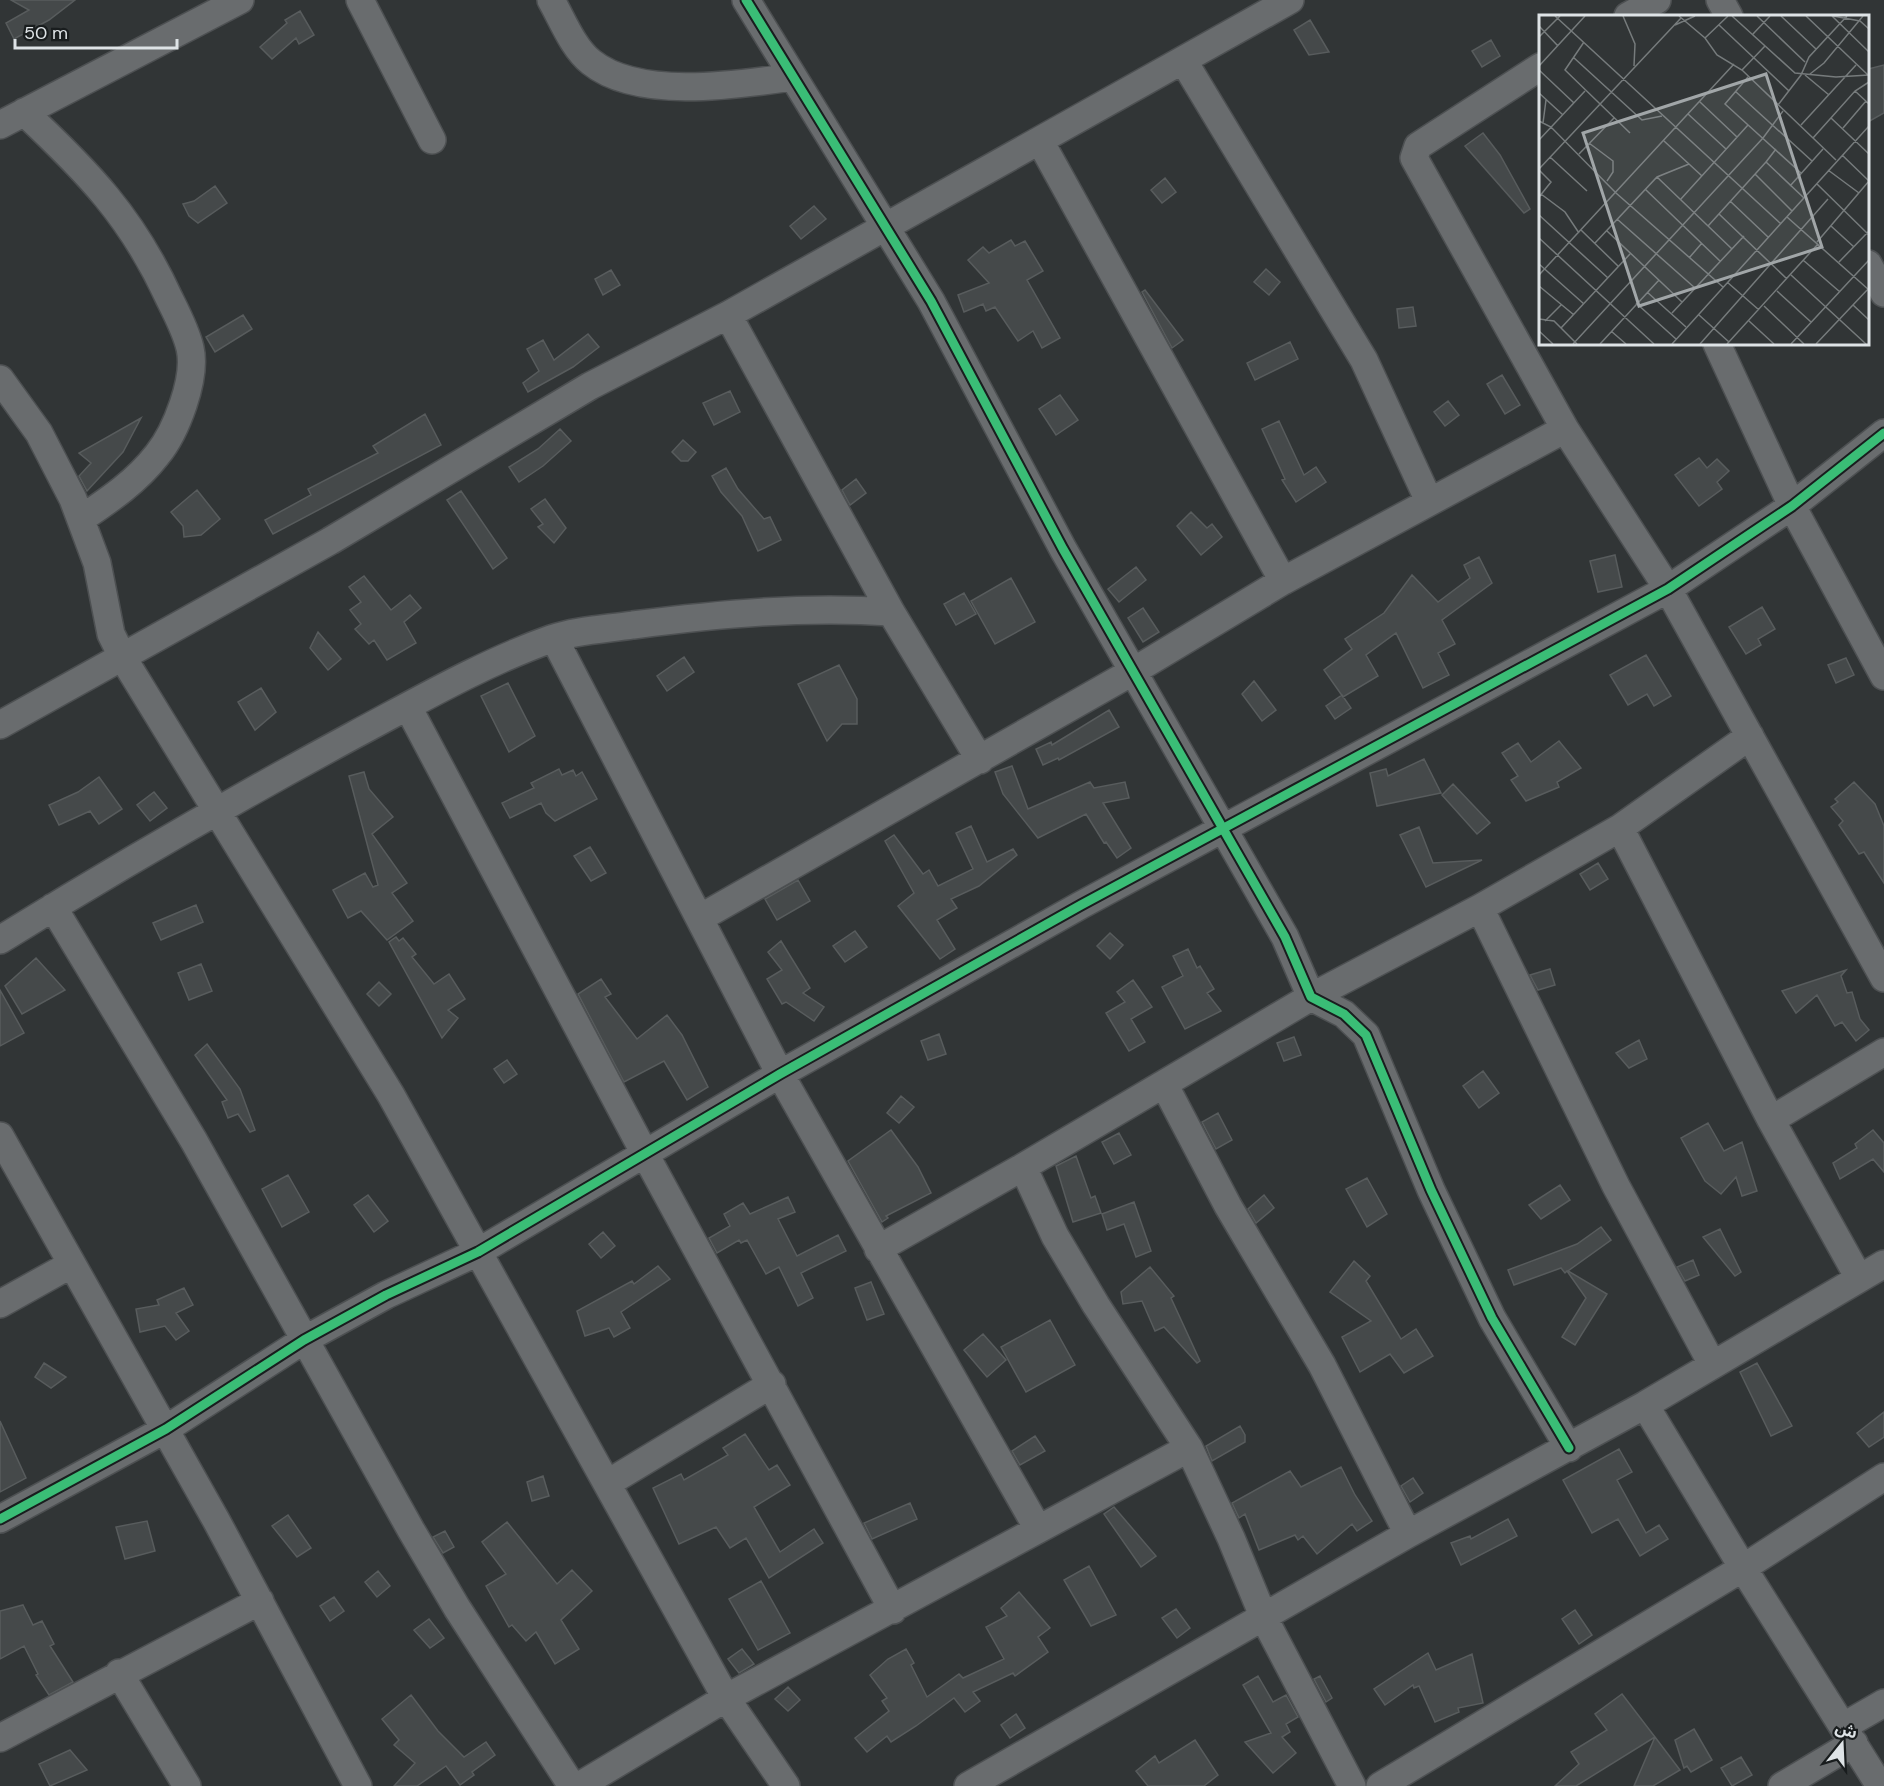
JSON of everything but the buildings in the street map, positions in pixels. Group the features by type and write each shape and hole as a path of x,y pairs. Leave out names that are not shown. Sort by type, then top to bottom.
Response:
{"street":[{"path":"0,125 240,0"},
{"path":"360,0 432,140"},
{"path":"551,0 589,61 614,76 643,83 696,86 792,77"},
{"path":"746,0 930,301 1132,672 1285,937 1311,997 1344,1014 1366,1035 1431,1190 1492,1318 1569,1448"},
{"path":"0,725 320,547 590,386 728,315 1290,0"},
{"path":"1630,15 1657,0"},
{"path":"1719,0 1728,15"},
{"path":"1183,60 1364,360 1429,501"},
{"path":"1539,68 1418,146 1414,158 1565,429 1668,589 1884,978"},
{"path":"24,112 84,168 111,200 154,264 191,350 188,388 178,419 159,454 131,484 81,519"},
{"path":"1040,141 1283,581"},
{"path":"1869,266 1884,294"},
{"path":"728,315 891,612 980,760"},
{"path":"1717,345 1792,506 1884,676"},
{"path":"0,379 39,433 81,519 97,563 111,634 123,658 391,1095 726,1698 786,1786"},
{"path":"700,918 980,760 1283,581 1565,429"},
{"path":"0,1519 166,1429 304,1340 387,1296 478,1252 780,1074 1081,905 1222,831 1445,707 1668,589 1792,506 1884,433"},
{"path":"0,940 215,810 408,707 497,662 554,638 687,618 780,610 833,608 891,612"},
{"path":"554,638 780,1074 1038,1529"},
{"path":"408,707 645,1154 893,1610"},
{"path":"878,1249 1023,1167 1311,997 1480,908 1620,828 1750,736"},
{"path":"1620,828 1771,1119 1858,1278"},
{"path":"53,907 194,1141 304,1340 457,1608 572,1786"},
{"path":"1480,908 1616,1186 1712,1364"},
{"path":"1771,1119 1884,1052"},
{"path":"1164,1084 1228,1206 1322,1365 1408,1534"},
{"path":"0,1136 70,1265 166,1429 358,1786"},
{"path":"1023,1167 1055,1236 1189,1448 1264,1618 1352,1786"},
{"path":"968,1786 1408,1534 1645,1405 1884,1264"},
{"path":"0,1304 70,1265"},
{"path":"608,1483 772,1384"},
{"path":"1645,1405 1743,1568 1880,1786"},
{"path":"579,1786 726,1698 893,1610 1189,1448"},
{"path":"1380,1786 1743,1568 1884,1478"},
{"path":"0,1738 118,1673 260,1601"},
{"path":"118,1673 187,1786"},
{"path":"1782,1786 1849,1734 1884,1703"}],"cycle path":[{"path":"746,0 931,301 1063,549 1285,937 1311,997 1344,1014 1366,1035 1431,1190 1492,1318 1569,1448"},
{"path":"0,1519 166,1429 304,1340 386,1295 478,1252 780,1074 1081,905 1668,589 1792,506 1884,433"}]}
